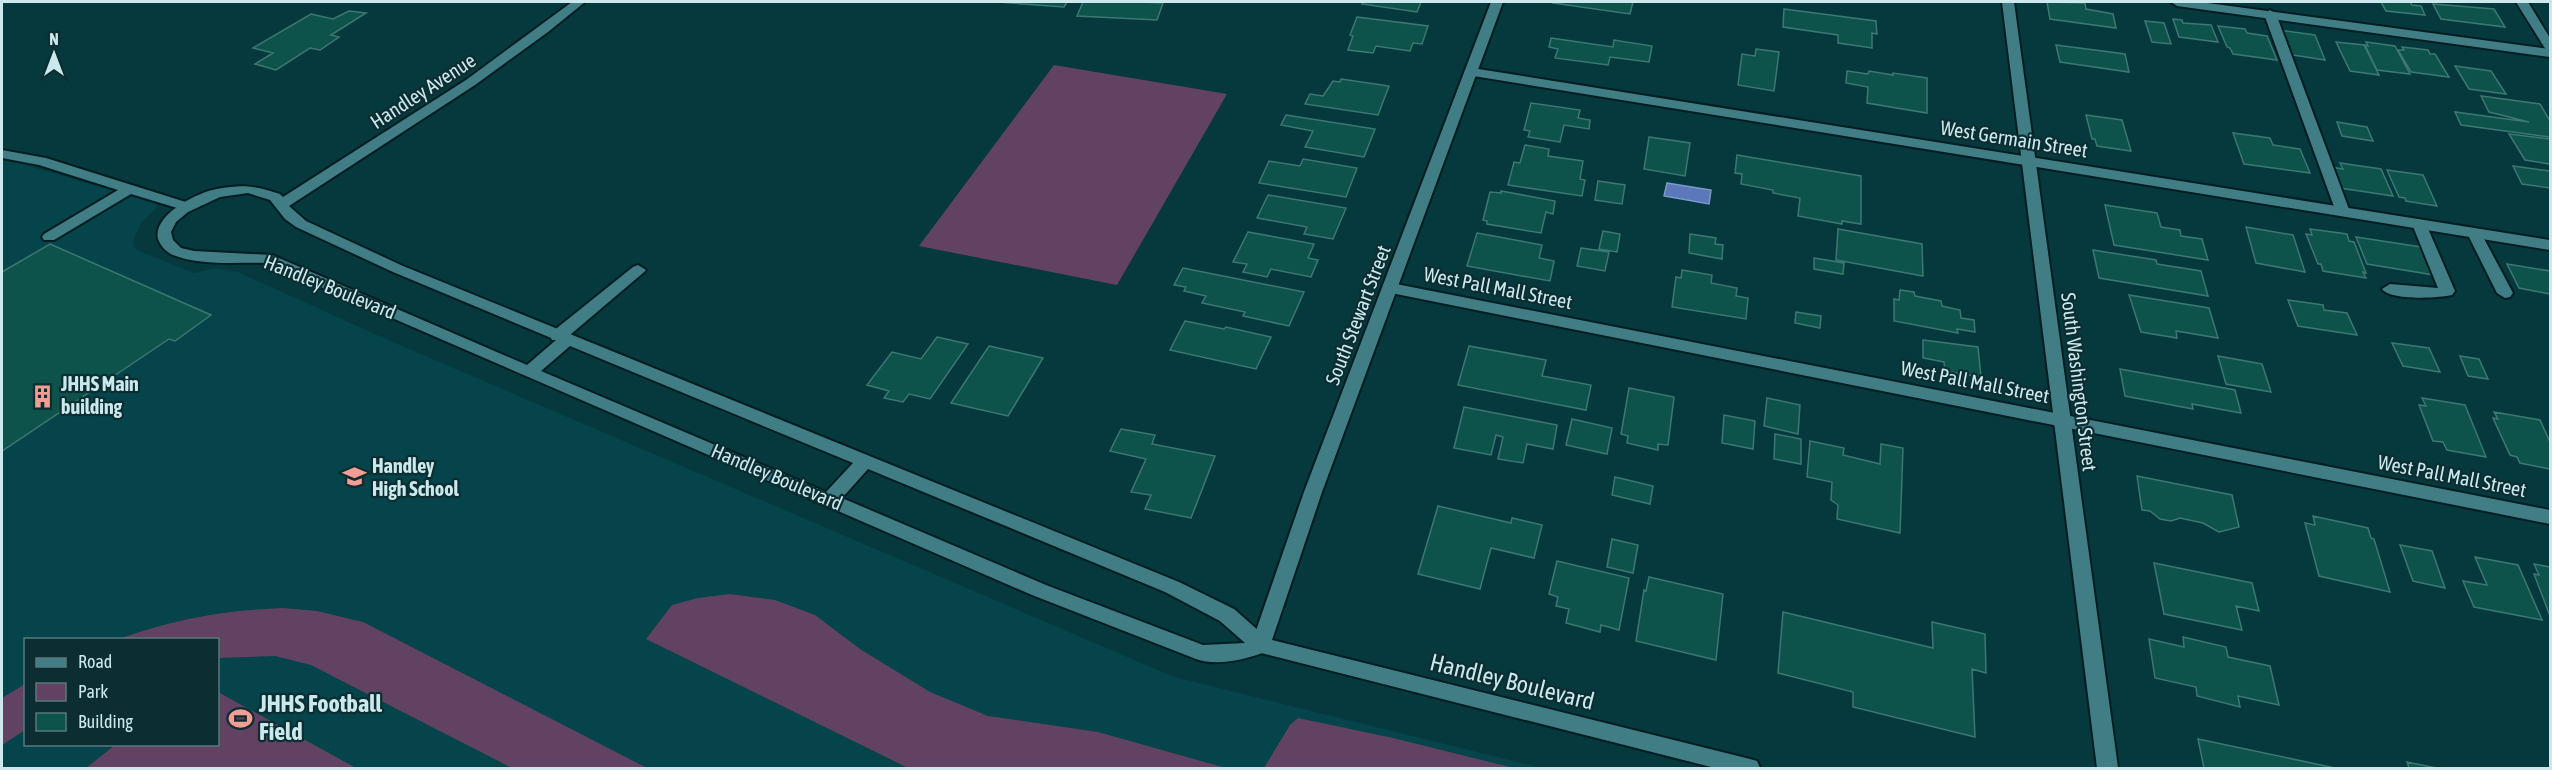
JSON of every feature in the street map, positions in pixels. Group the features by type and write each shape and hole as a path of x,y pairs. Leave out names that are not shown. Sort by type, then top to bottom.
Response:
{"street":[{"name":"Handley Avenue","path":"282,204 467,87 579,2"},
{"name":"South Stewart Street","path":"1261,645 1275,599 1331,445 1497,2"},
{"name":"South Washington Street","path":"2008,2 2108,768"},
{"path":"2177,2 2550,53"},
{"path":"2522,2 2550,47"},
{"path":"2270,14 2343,212"},
{"name":"West Germain Street","path":"1472,72 2550,245"},
{"path":"2,154 41,161 187,207"},
{"path":"49,237 130,189"},
{"name":"Handley Boulevard","path":"1261,645 1246,651 1214,653 1203,652 1173,642 1039,590 267,258 194,256 176,251 166,242 164,232 170,220 187,207 217,193 249,189 275,197 290,216 302,224 398,269 1172,587 1227,615 1261,645 1750,768"},
{"path":"2390,289 2436,294 2447,291 2419,224"},
{"path":"2474,233 2505,293"},
{"path":"529,372 638,270"},
{"name":"West Pall Mall Street","path":"1391,288 2550,517"},
{"path":"830,499 864,462"}],"shaded area":[{"name":"Handley High School","path":"2,158 154,203 157,207 141,223 133,241 137,250 194,273 217,268 238,272 388,340 1174,677 1542,768 2,768"}],"green space":[{"path":"1054,65 1227,94 1117,285 919,246"},
{"path":"730,594 775,600 815,615 860,649 930,692 988,716 1098,732 1226,768 908,768 646,639 672,605 698,598"},
{"path":"283,608 317,611 363,622 647,768 512,768 311,665 275,656 219,658 219,638 122,638 160,626 241,611"},
{"path":"24,685 24,731 2,745 2,698"},
{"name":"JHHS Football Field","path":"219,693 356,768 86,768 114,746 219,746"},
{"path":"1298,718 1393,738 1514,768 1264,768 1290,725"}],"water":[{"path":"1667,183 1711,190 1709,204 1664,196"}],"building":[{"path":"997,2 1067,2 1064,7"},
{"path":"1083,2 1163,3 1157,20 1077,16"},
{"path":"1363,2 1421,2 1417,12 1362,4"},
{"path":"1554,2 1633,2 1630,14"},
{"path":"2047,2 2085,3 2086,9 2113,14 2116,28 2050,19"},
{"path":"2381,2 2410,2 2412,5 2421,6 2425,15 2386,11"},
{"path":"2433,4 2494,9 2505,27 2441,19"},
{"path":"1784,9 1876,21 1877,34 1872,33 1872,48 1838,43 1838,35 1783,27"},
{"path":"349,11 366,13 331,35 339,37 320,50 310,48 276,70 255,64 273,53 253,48 311,14 333,19"},
{"path":"1357,17 1428,26 1422,44 1413,43 1410,51 1376,46 1373,53 1348,50 1353,36 1350,35"},
{"path":"2173,19 2182,20 2183,23 2211,25 2218,42 2179,37"},
{"path":"2145,21 2164,23 2171,44 2152,42"},
{"path":"2218,26 2245,29 2247,33 2267,36 2277,60 2233,54 2227,47"},
{"path":"2278,30 2315,35 2325,60 2287,54"},
{"path":"1551,38 1613,47 1614,40 1652,46 1649,62 1610,57 1608,65 1555,58 1558,49 1549,47"},
{"path":"2336,42 2364,45 2379,75 2350,71"},
{"path":"2366,42 2395,46 2410,74 2377,70 2365,45 2368,46"},
{"path":"2056,45 2125,54 2129,72 2060,62"},
{"path":"2402,47 2428,50 2430,54 2435,54 2449,77 2411,72 2398,50 2404,50"},
{"path":"1756,49 1779,52 1774,91 1738,85 1742,54 1755,56"},
{"path":"2455,66 2491,71 2506,94 2469,89"},
{"path":"1847,71 1868,74 1869,71 1893,75 1893,73 1927,78 1927,113 1867,103 1868,87 1846,83"},
{"path":"1341,79 1389,86 1378,115 1305,104 1310,94 1323,96 1333,81 1340,82"},
{"path":"2481,96 2540,104 2550,121 2550,137 2461,125 2455,112 2529,122 2489,112"},
{"path":"1531,103 1580,110 1578,118 1590,120 1589,129 1564,125 1560,142 1528,137 1530,131 1524,130"},
{"path":"1286,115 1375,129 1364,157 1305,147 1313,131 1281,125"},
{"path":"2086,115 2122,120 2131,151 2097,146 2095,139 2092,139"},
{"path":"2337,122 2367,127 2373,141 2342,136"},
{"path":"2233,133 2270,138 2273,145 2300,149 2310,173 2244,164"},
{"path":"2509,134 2550,139 2550,164 2525,160"},
{"path":"1649,137 1690,143 1685,176 1644,169"},
{"path":"1525,145 1549,149 1548,156 1583,161 1580,179 1585,180 1582,196 1508,185 1514,162 1520,163"},
{"path":"1737,155 1861,176 1861,224 1842,221 1842,224 1798,216 1800,198 1741,184 1742,174 1735,173"},
{"path":"1303,159 1357,168 1346,197 1259,183 1269,161 1300,166"},
{"path":"2340,163 2381,169 2393,196 2340,188 2331,167 2343,169"},
{"path":"2513,166 2550,171 2550,188 2522,184"},
{"path":"2387,170 2423,175 2437,206 2406,201 2405,198 2399,197"},
{"path":"1598,181 1625,185 1622,204 1595,200"},
{"path":"1501,191 1555,201 1553,214 1546,212 1541,233 1487,224 1487,221 1483,220 1490,192 1501,193"},
{"path":"1268,195 1346,208 1333,239 1304,234 1307,227 1257,218"},
{"path":"2105,205 2157,213 2161,227 2180,230 2181,236 2202,239 2208,260 2114,245"},
{"path":"2246,227 2293,235 2305,272 2256,263"},
{"path":"1838,229 1922,244 1923,276 1836,260"},
{"path":"2310,229 2347,234 2349,241 2354,242 2366,278 2323,271 2306,234 2312,235"},
{"path":"1603,231 1620,234 1617,252 1599,249"},
{"path":"1248,232 1314,244 1308,258 1318,260 1311,277 1271,269 1267,277 1243,272 1247,264 1233,262"},
{"path":"1477,233 1542,245 1539,258 1554,261 1550,281 1467,266"},
{"path":"1690,234 1716,238 1715,244 1723,245 1722,259 1689,253"},
{"path":"2356,237 2421,247 2434,275 2367,264"},
{"name":"JHHS Main building","path":"50,244 211,315 175,341 169,339 2,451 2,272"},
{"path":"1581,248 1609,252 1605,271 1577,266"},
{"path":"2093,250 2156,260 2157,264 2201,271 2208,296 2099,278"},
{"path":"1814,258 1844,263 1843,274 1814,269"},
{"path":"2507,264 2550,271 2550,294 2519,288"},
{"path":"1183,268 1304,292 1289,326 1243,316 1245,312 1202,303 1206,296 1184,291 1186,287 1174,285"},
{"path":"1682,270 1712,275 1711,283 1737,288 1736,296 1748,298 1746,319 1672,307 1676,277 1681,278"},
{"path":"1900,290 1914,292 1915,296 1941,301 1942,306 1960,310 1961,318 1974,320 1975,332 1957,329 1958,333 1894,321 1894,299 1899,300"},
{"path":"2129,295 2209,308 2218,338 2176,331 2177,338 2141,332"},
{"path":"2288,300 2323,305 2324,310 2347,313 2357,335 2298,326"},
{"path":"1796,312 1821,316 1820,328 1795,323"},
{"path":"1185,321 1271,337 1256,369 1170,350"},
{"path":"937,337 968,344 930,399 909,394 903,402 884,398 889,391 867,385 892,352 921,359"},
{"path":"1923,340 1978,347 1981,377 1945,371 1944,362 1923,358"},
{"path":"2392,343 2429,348 2440,372 2403,366"},
{"path":"989,346 1043,358 1008,416 951,403"},
{"path":"1469,346 1546,360 1542,376 1591,385 1586,410 1458,385"},
{"path":"2218,356 2262,364 2271,392 2226,384"},
{"path":"2460,356 2479,359 2488,379 2468,376"},
{"path":"2120,369 2235,390 2241,413 2192,404 2193,409 2125,396"},
{"path":"1629,388 1674,397 1668,445 1658,444 1658,450 1627,443 1628,436 1621,434"},
{"path":"1767,398 1800,405 1798,434 1764,426"},
{"path":"2422,398 2465,405 2486,457 2447,450 2443,442 2433,441 2419,405 2426,406"},
{"path":"1464,407 1557,425 1553,449 1527,444 1523,463 1498,459 1503,437 1496,435 1491,455 1454,448"},
{"path":"2494,412 2540,420 2550,442 2550,469 2520,463 2517,457 2510,455 2493,418 2498,419"},
{"path":"1724,415 1755,421 1753,449 1722,443"},
{"path":"1572,419 1612,428 1607,454 1566,445"},
{"path":"1121,429 1155,435 1152,444 1215,456 1191,518 1145,509 1151,495 1131,492 1146,459 1110,451"},
{"path":"1775,434 1801,439 1801,464 1774,459"},
{"path":"1810,441 1844,448 1843,455 1880,464 1881,444 1903,448 1900,533 1837,519 1838,505 1831,500 1832,482 1807,477"},
{"path":"2137,476 2232,495 2239,527 2219,532 2203,523 2180,518 2171,521 2160,519 2150,511 2142,510"},
{"path":"1615,477 1653,486 1650,504 1612,495"},
{"path":"1438,506 1511,523 1512,518 1542,525 1534,558 1491,548 1480,589 1418,574"},
{"path":"2313,516 2368,528 2371,538 2374,539 2390,592 2319,576 2305,523 2315,525"},
{"path":"1612,539 1638,545 1633,573 1607,567"},
{"path":"2400,545 2432,551 2445,588 2413,581"},
{"path":"2475,557 2518,565 2542,620 2474,607 2463,581 2487,585"},
{"path":"1557,561 1629,578 1619,630 1601,625 1600,632 1566,623 1569,609 1556,606 1558,597 1549,594"},
{"path":"2154,563 2252,583 2259,611 2236,606 2242,630 2164,614"},
{"path":"2534,564 2550,567 2550,616 2534,574 2539,575"},
{"path":"1649,577 1723,594 1716,660 1636,641 1644,590 1646,591"},
{"path":"1783,612 1933,648 1932,622 1985,634 1986,673 1972,669 1975,737 1853,707 1853,692 1778,673"},
{"path":"2183,637 2226,647 2228,657 2270,666 2279,705 2238,696 2240,707 2197,696 2196,687 2155,678 2149,639 2184,647"},
{"path":"2198,739 2335,768 2204,768"},
{"path":"2407,762 2436,768 2409,768"}],"place":[{"name":"JHHS Main building","path":"43,396"},
{"name":"Handley High School","path":"354,477"},
{"name":"JHHS Football Field","path":"241,718"}]}
